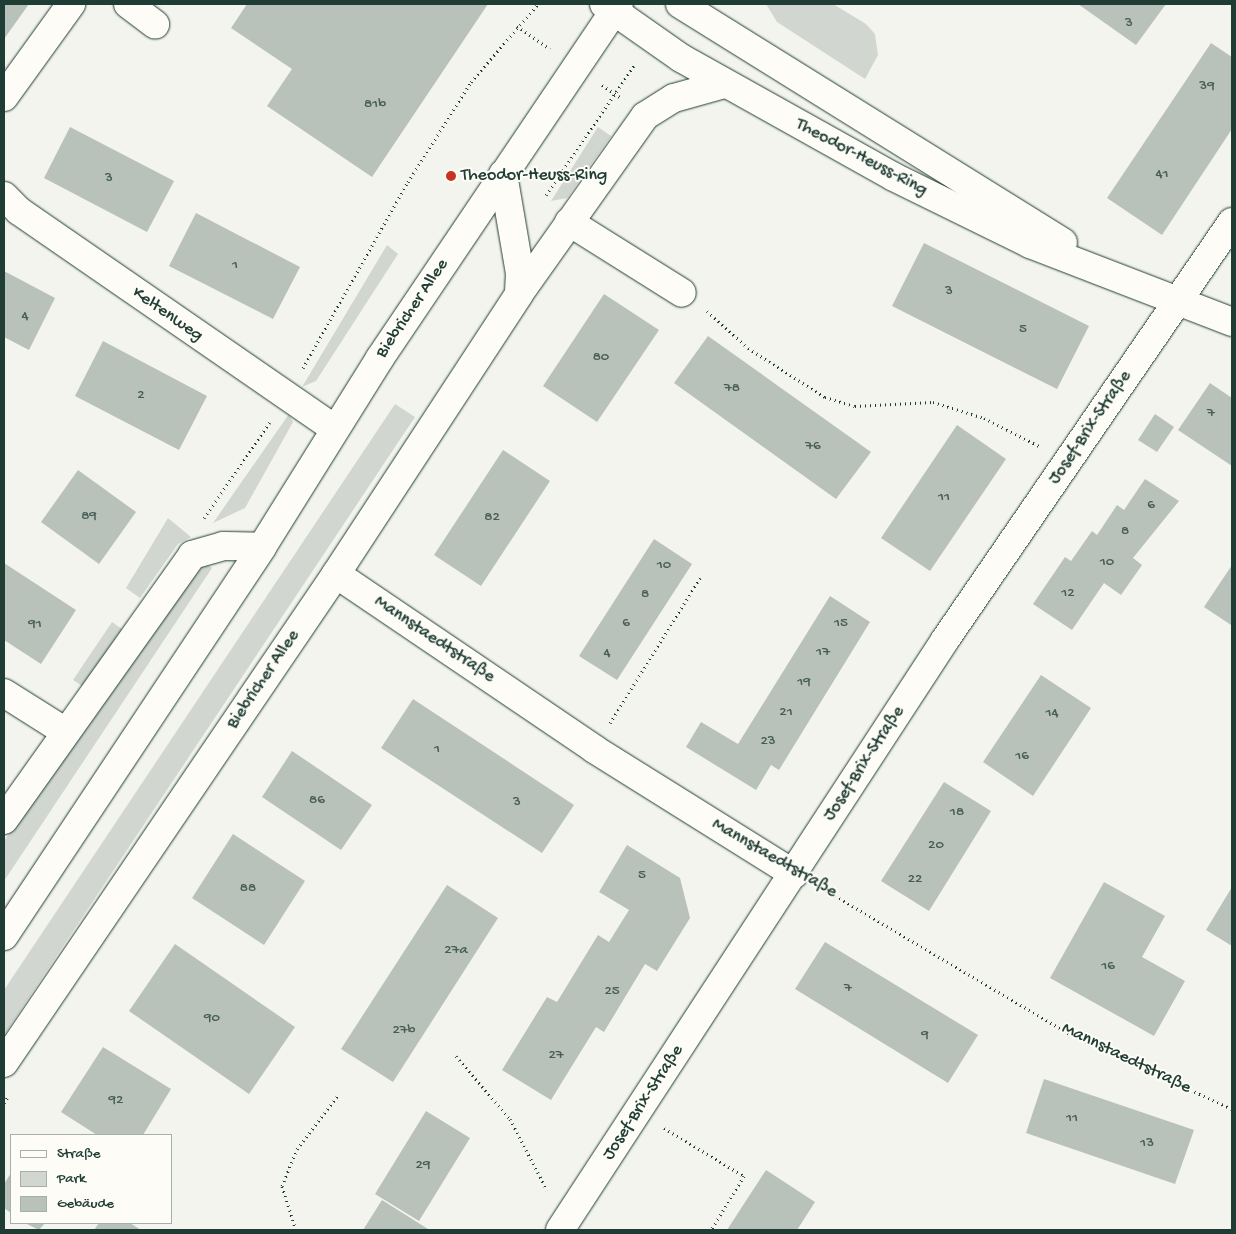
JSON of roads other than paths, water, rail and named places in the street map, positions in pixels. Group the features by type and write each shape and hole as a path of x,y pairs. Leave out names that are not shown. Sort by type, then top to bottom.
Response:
{"street":[{"path":"4,96 71,4"},
{"path":"128,4 155,24"},
{"name":"Theodor-Heuss-Ring","path":"680,4 1123,280"},
{"name":"Theodor-Heuss-Ring","path":"612,6 724,84 902,182 1030,244 1178,303 1232,322"},
{"name":"Biebricher Allee","path":"4,936 262,547 334,428 612,6"},
{"name":"Biebricher Allee","path":"4,1063 336,574 519,294 645,116 674,98 724,84"},
{"path":"503,174 520,273 519,294"},
{"name":"Keltenweg","path":"4,196 43,228 334,428"},
{"path":"569,222 682,293"},
{"name":"Josef-Brix-Straße","path":"562,1227 639,1113 944,640 1232,222"},
{"path":"4,820 64,731 192,555 224,546 262,547"},
{"name":"Mannstaedtstraße","path":"336,574 594,749 794,874"},
{"path":"4,693 64,731"}],"place":[{"name":"Theodor-Heuss-Ring","path":"451,176"}]}
